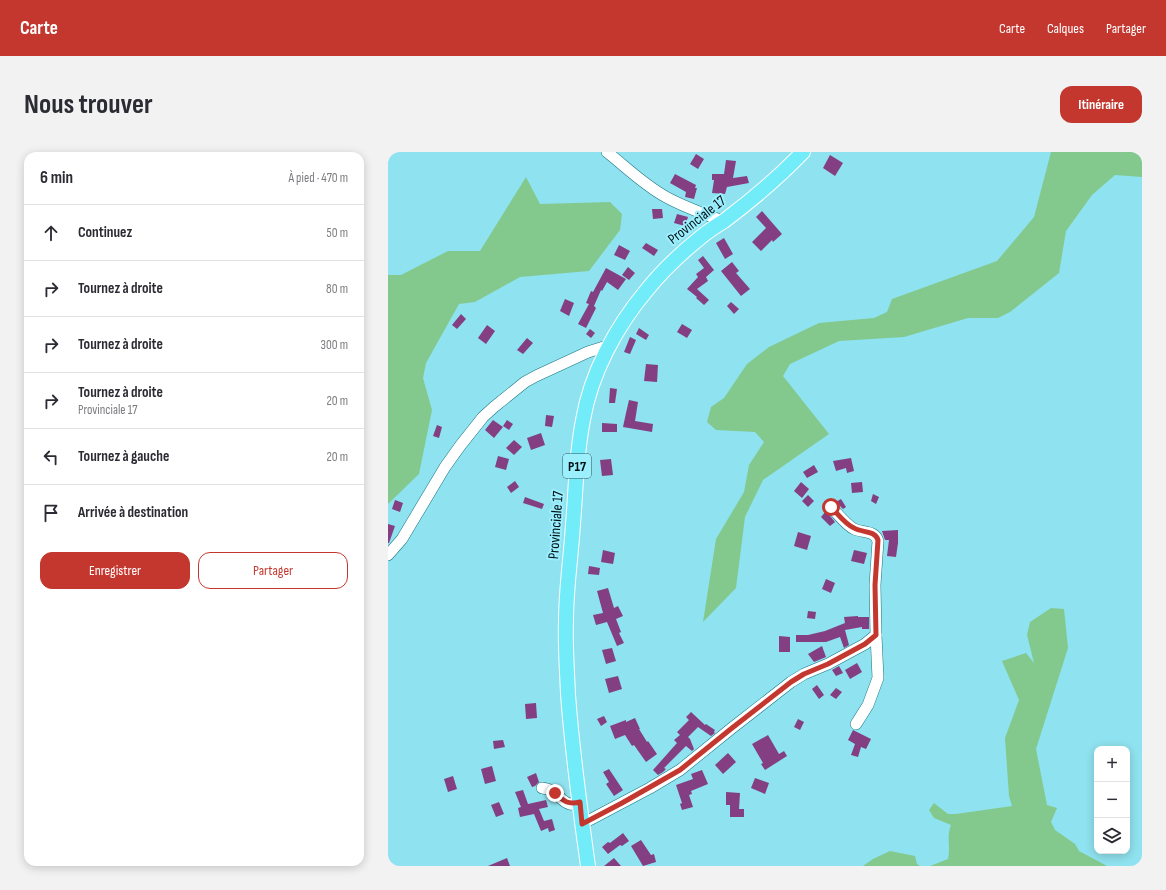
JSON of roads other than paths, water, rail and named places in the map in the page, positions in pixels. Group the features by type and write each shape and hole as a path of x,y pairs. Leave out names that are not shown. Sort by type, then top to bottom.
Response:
{"main road":[{"name":"Provinciale 17","path":"588,866 571,726 566,655 566,622 567,588 572,545 576,471 583,418 592,386 610,345 646,290 683,252 761,191 803,152"}],"street":[{"path":"607,152 666,198 723,221"},
{"path":"388,555 402,539 460,446 479,422 494,407 525,382 536,376 588,352 610,345"},
{"path":"831,507 854,529 872,533 878,540 875,585 878,678 868,705 856,724"},
{"path":"582,824 636,796 680,770 791,682 865,644 876,635"},
{"path":"542,788 549,788 566,802 571,804 580,802"}]}
